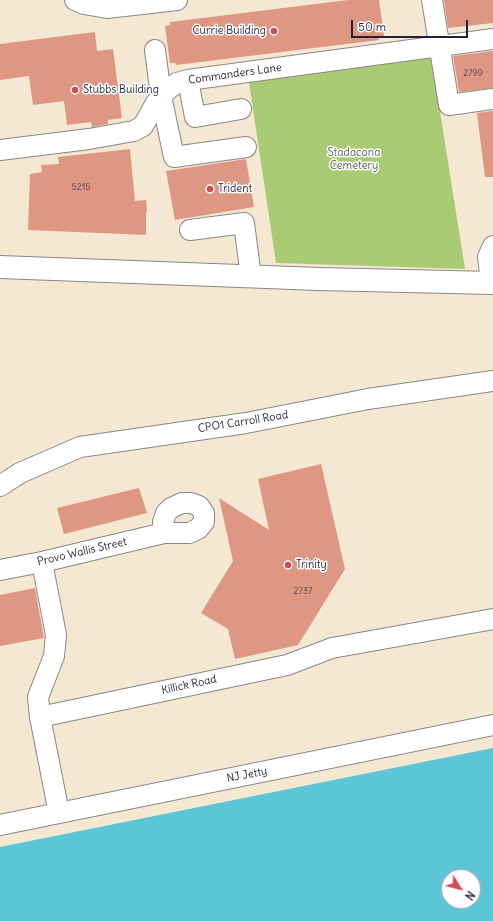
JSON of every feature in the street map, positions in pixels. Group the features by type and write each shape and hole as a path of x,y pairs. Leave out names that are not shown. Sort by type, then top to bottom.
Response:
{"main road":[{"path":"0,266 319,279 492,282"}],"lane":[{"path":"75,0 84,4 107,8 177,0"},
{"path":"432,0 449,105 493,99"},
{"name":"Commanders Lane","path":"0,150 89,139 138,130 147,121 162,96 177,83 188,80 493,39"},
{"path":"155,50 174,157 246,147"},
{"path":"188,80 195,117 241,109"},
{"path":"190,230 244,223 251,276"},
{"path":"492,282 488,257 493,246"},
{"name":"CPO1 Carroll Road","path":"0,486 20,473 80,447 246,423 368,399 493,381"},
{"name":"Provo Wallis Street","path":"0,570 42,562 164,533"},
{"path":"42,562 56,636 54,656 38,698 40,717 59,813"},
{"name":"Killick Road","path":"40,717 287,665 310,655 332,648 493,619"},
{"name":"NJ Jetty","path":"0,825 493,725"}],"green space":[{"name":"Stadacona Cemetery","path":"431,55 465,269 276,263 248,76"}],"water":[{"path":"493,748 493,921 0,921 0,847"}],"building":[{"name":"Currie Building","path":"348,0 379,0 384,36 378,37 379,40 176,65 175,63 170,63 165,26 170,25 170,22"},
{"path":"444,0 493,0 493,23 448,28"},
{"name":"Stubbs Building","path":"95,32 97,51 113,49 122,118 108,120 108,124 92,127 91,122 67,125 64,101 33,105 29,76 0,80 0,44"},
{"path":"493,51 493,88 459,92 453,56"},
{"path":"493,111 493,177 485,177 477,113"},
{"path":"130,149 135,201 146,200 146,235 28,230 30,174 42,172 41,165 59,164 58,157"},
{"name":"Trident","path":"246,159 254,207 175,220 166,171"},
{"name":"Trinity","path":"321,464 345,569 298,645 235,659 228,629 201,613 233,561 219,498 269,530 258,479"},
{"path":"139,488 147,513 64,534 57,508"},
{"path":"35,588 44,638 0,646 0,595"}],"place":[{"name":"Currie Building","path":"274,31"},
{"name":"Stubbs Building","path":"75,90"},
{"name":"Trident","path":"210,189"},
{"name":"Trinity","path":"288,565"}]}
